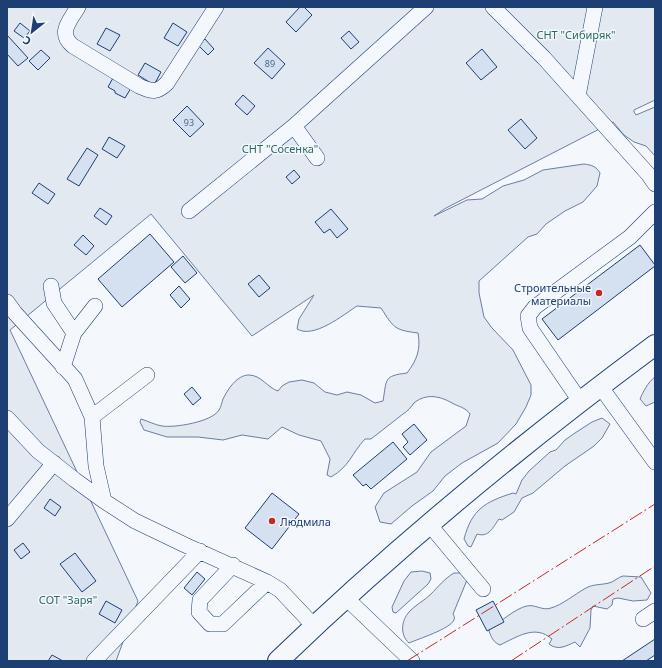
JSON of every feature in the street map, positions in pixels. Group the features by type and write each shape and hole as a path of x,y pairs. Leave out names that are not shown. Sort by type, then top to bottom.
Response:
{"main road":[{"path":"278,661 345,596 481,480 600,386 655,345"}],"street":[{"path":"78,7 68,23 65,36 67,41 139,86 156,91 167,83 216,7"},
{"path":"190,211 294,126 426,7"},
{"path":"493,7 544,58 648,174 655,184"},
{"path":"578,96 595,7"},
{"path":"294,126 318,158"},
{"path":"580,402 530,328 528,316 535,307 630,237 655,212"},
{"path":"51,286 54,303 74,333"},
{"path":"7,302 75,380 92,417 96,466 104,501"},
{"path":"64,367 74,333 95,306"},
{"path":"92,417 147,375"},
{"path":"600,386 655,462"},
{"path":"7,418 38,450 104,501 135,521 267,582 280,590 314,626"},
{"path":"7,519 54,463"},
{"path":"429,524 483,590"},
{"path":"94,661 200,551"},
{"path":"233,565 200,600 199,612 210,624 223,624 267,582"},
{"path":"345,596 412,661"}],"green space":[{"name":"СНТ \"Сосенка\"","path":"7,7 655,7 655,100 634,110 634,112 636,115 655,107 655,156 646,146 634,142 624,135 613,122 446,208 434,216 467,200 482,199 503,186 524,180 543,170 584,164 593,166 600,173 597,186 583,202 565,211 546,224 537,234 528,237 479,281 479,293 484,317 492,328 513,350 531,385 531,395 516,424 498,443 462,463 445,476 433,491 391,524 380,522 375,507 384,493 417,472 431,452 466,426 470,414 464,408 438,397 428,397 419,400 371,439 365,439 342,469 331,477 327,475 330,459 321,441 299,435 282,427 268,439 242,435 223,440 198,437 167,437 144,430 140,422 141,419 159,425 175,426 209,418 219,410 225,395 233,383 241,377 249,375 261,379 278,391 282,386 289,382 302,380 314,383 325,392 337,395 347,392 361,395 375,403 383,401 386,383 390,377 407,373 413,364 419,344 418,333 404,331 395,327 381,308 357,306 328,325 312,331 297,329 299,319 314,295 252,336 151,214 10,330 138,601 116,661 7,661"},
{"path":"655,377 655,402 646,406 640,399 648,384"},
{"path":"602,418 610,424 602,438 594,446 565,466 533,493 522,498 514,512 502,520 499,519 488,533 481,535 477,534 471,547 468,546 464,539 467,529 471,520 481,508 495,500 513,493 516,494 522,480 529,471 550,452 556,450 565,440 575,433 592,422"},
{"path":"422,571 430,573 431,579 428,584 396,613 393,612 392,607 404,581 411,572"},
{"path":"454,573 461,573 467,580 453,614 454,620 447,627 409,643 403,632 403,624 406,616 444,580"},
{"path":"623,576 641,577 651,593 647,600 633,601 618,598 613,599 612,605 607,609 593,606 591,610 590,628 580,647 575,642 562,647 552,646 549,644 552,639 539,632 526,633 500,645 494,641 489,631 513,612 523,607 533,606 548,609 560,604 582,590 594,585 606,584"}],"building":[{"path":"300,7 304,7 312,15 296,32 286,22"},
{"path":"20,23 30,31 24,38 14,31"},
{"path":"173,23 187,32 178,46 164,38"},
{"path":"106,28 120,35 110,51 97,44"},
{"path":"349,31 359,42 351,49 341,38"},
{"path":"7,35 28,58 18,66 7,54"},
{"path":"205,39 214,49 208,55 198,45"},
{"path":"268,48 285,64 272,79 254,63"},
{"path":"482,49 497,67 481,80 466,63"},
{"path":"41,50 50,58 38,70 29,61"},
{"path":"145,63 161,72 154,85 138,75"},
{"path":"113,78 131,88 125,98 115,93 115,91 108,87"},
{"path":"243,95 255,106 247,115 235,104"},
{"path":"187,106 204,124 190,137 173,120"},
{"path":"521,119 537,138 525,149 508,130"},
{"path":"109,137 125,146 117,158 102,149"},
{"path":"87,148 98,155 79,186 67,179"},
{"path":"294,170 300,177 292,184 286,177"},
{"path":"39,183 55,194 48,204 32,193"},
{"path":"100,208 112,216 106,225 94,216"},
{"path":"331,209 348,229 337,238 330,229 324,233 315,222"},
{"path":"150,234 174,262 122,307 98,279"},
{"path":"83,235 94,246 86,255 74,245"},
{"path":"640,245 655,266 558,340 542,319"},
{"path":"183,256 197,273 185,283 171,267"},
{"path":"259,275 270,288 259,297 248,284"},
{"path":"179,286 190,299 181,308 170,295"},
{"path":"192,387 201,398 193,405 184,394"},
{"path":"414,424 427,440 410,455 403,447 408,442 402,434"},
{"path":"393,442 407,459 371,489 366,484 363,486 353,475"},
{"name":"Людмила","path":"272,493 299,514 272,549 245,528"},
{"path":"50,499 61,507 55,516 44,508"},
{"path":"23,543 30,552 21,559 14,550"},
{"path":"75,553 96,581 82,592 60,564"},
{"path":"197,572 205,579 192,595 184,588"},
{"path":"106,601 122,610 115,623 99,614"},
{"path":"493,601 504,622 487,631 476,610"},
{"path":"655,639 655,655 646,661 622,661"},
{"path":"52,655 63,661 48,661"}],"power":[{"path":"407,661 655,504"},
{"path":"511,661 655,566"}],"place":[{"name":"Строительные материалы","path":"599,293"},
{"name":"Людмила","path":"272,521"}],"park label":[{"name":"СНТ \"Сибиряк\"","path":"576,34"},
{"name":"СОТ \"Заря\"","path":"68,599"}]}
